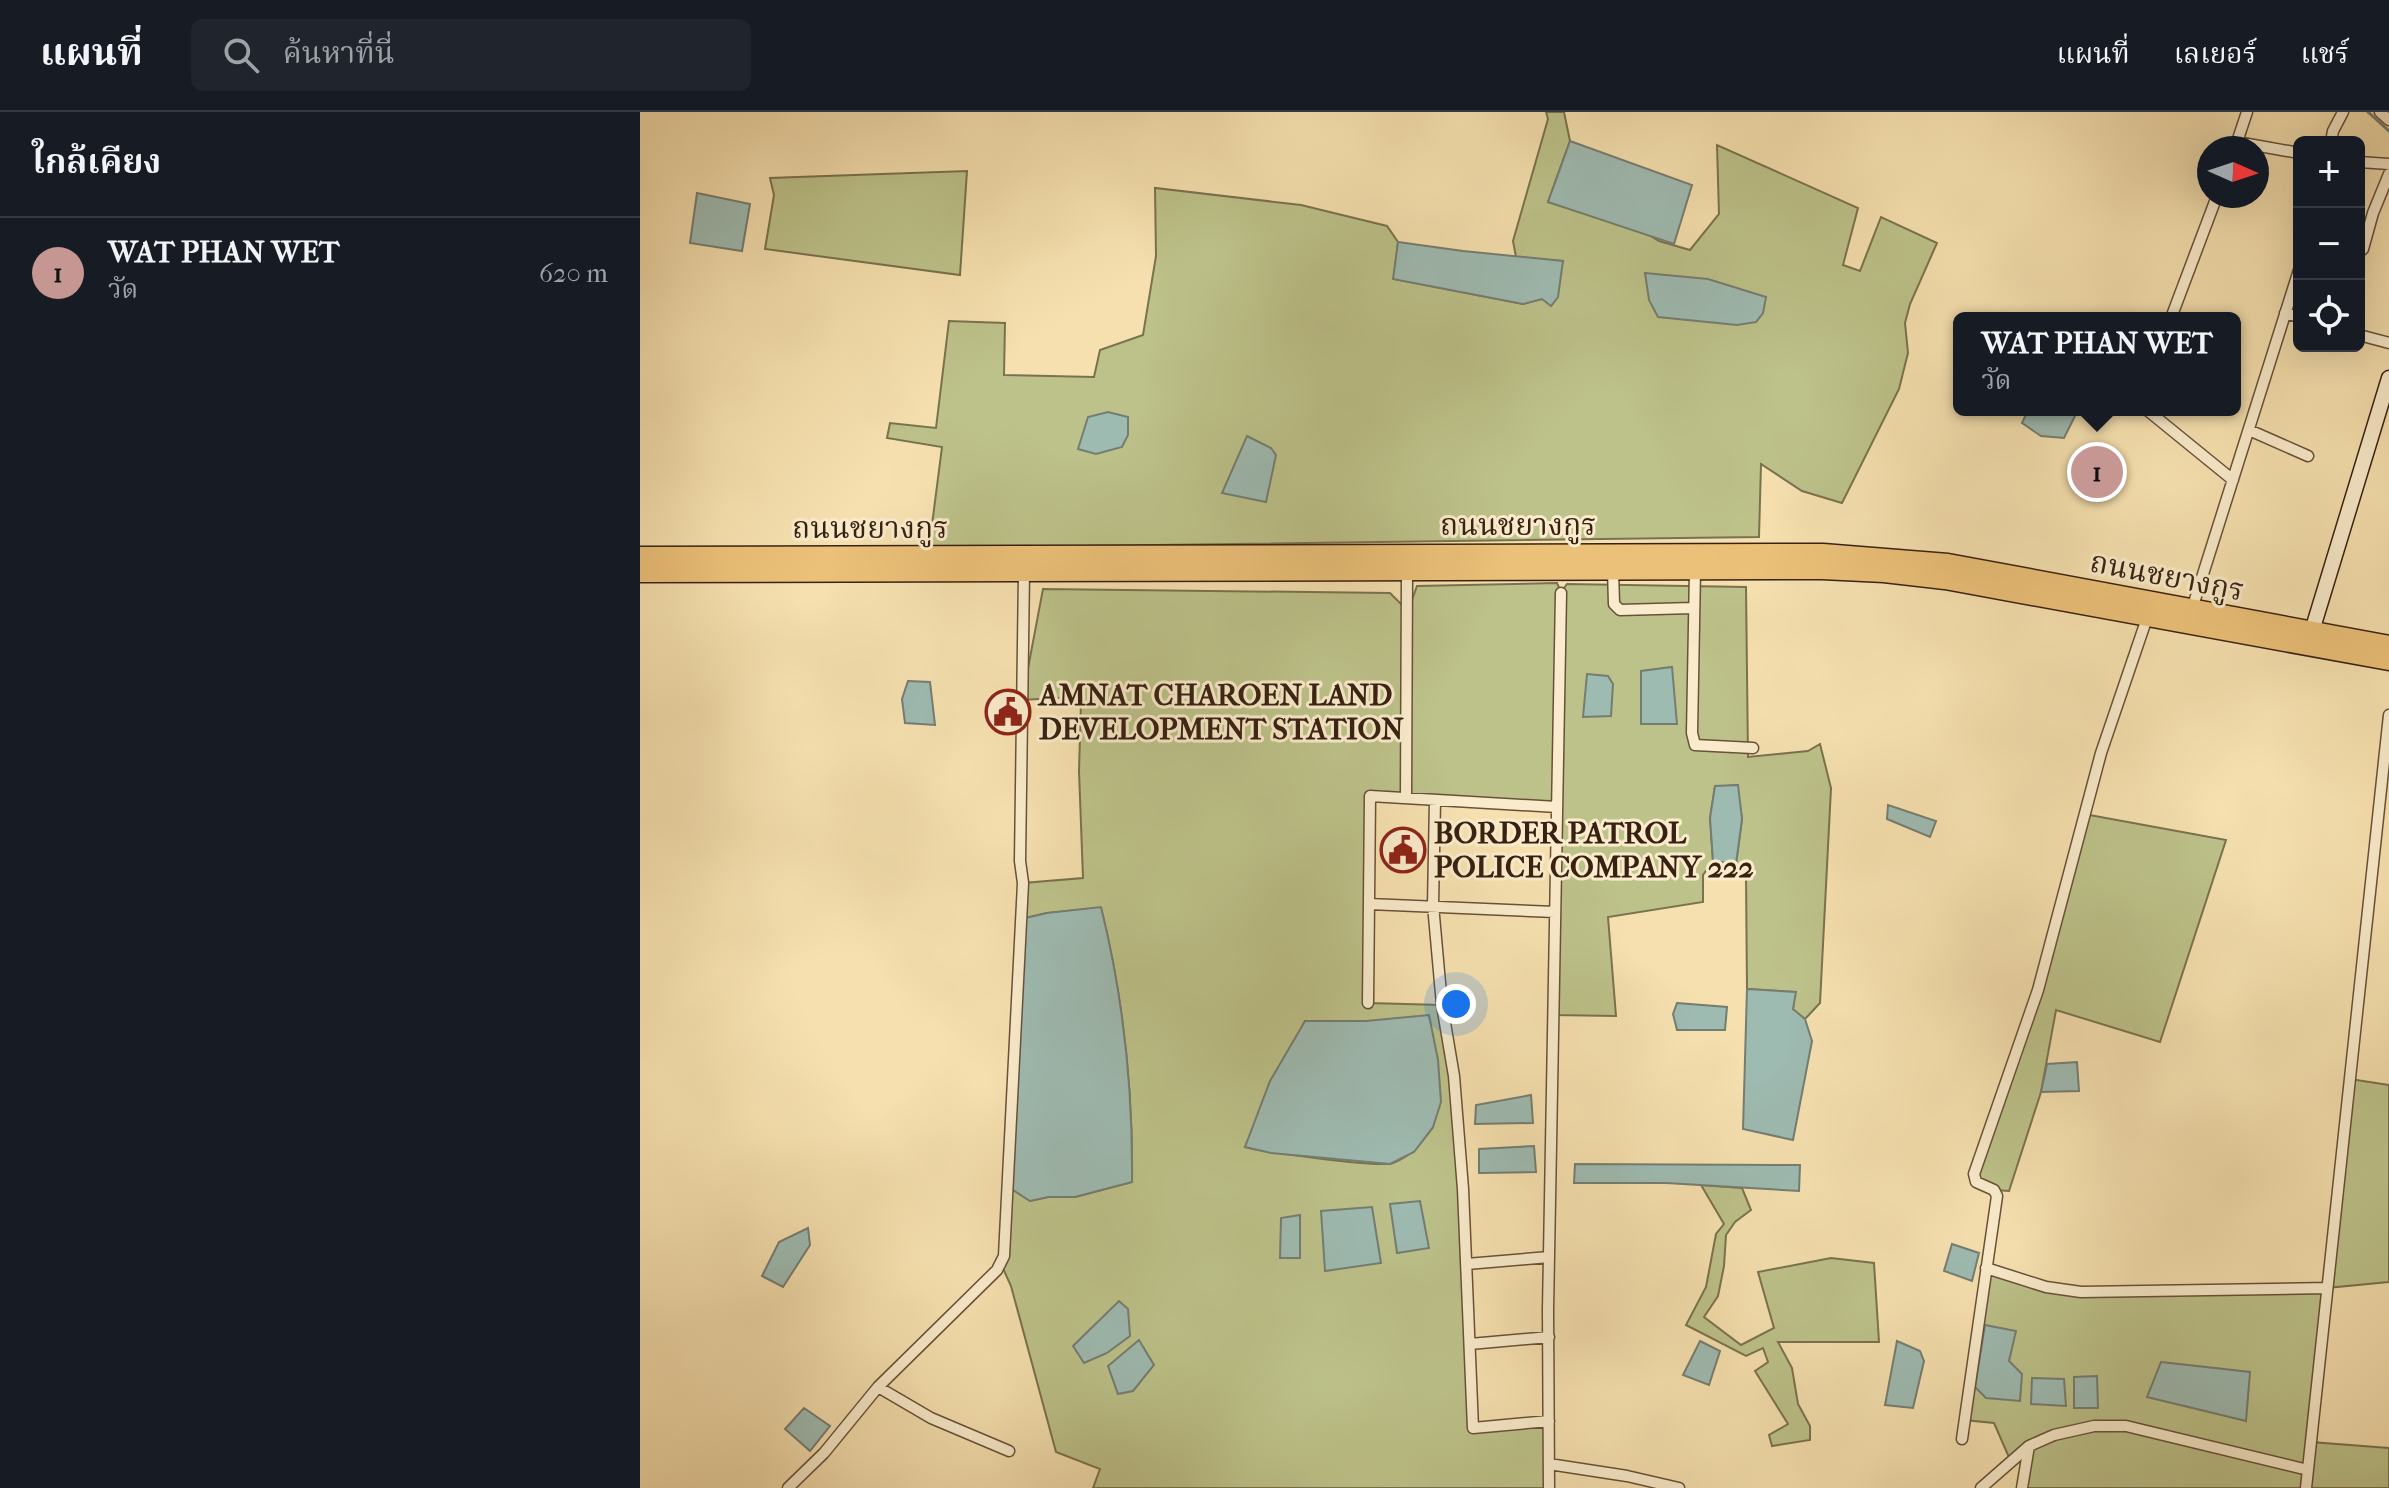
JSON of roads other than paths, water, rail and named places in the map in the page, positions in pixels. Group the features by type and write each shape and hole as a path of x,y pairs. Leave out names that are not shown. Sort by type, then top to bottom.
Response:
{"highway":[{"name":"ถนนชยางกูร","path":"640,556 1456,562 1823,553 1885,556 1948,563 2389,645"},
{"name":"ถนนชยางกูร","path":"640,573 1407,571 1456,562 1613,570 1884,573 1945,580 2389,661"}],"street":[{"path":"2239,136 2247,112"},
{"path":"2332,136 2343,112"},
{"path":"2380,112 2389,120"},
{"path":"2269,149 2293,152"},
{"path":"2365,162 2389,164"},
{"path":"2365,242 2389,174"},
{"path":"2173,312 2212,208"},
{"path":"2192,609 2296,280"},
{"path":"2285,313 2293,315"},
{"path":"2365,337 2389,343"},
{"path":"2312,631 2389,378"},
{"path":"2154,416 2233,480"},
{"path":"2249,430 2308,456"},
{"path":"1613,570 1614,604 1620,610 1693,608"},
{"path":"1695,570 1692,733 1695,745 1753,748"},
{"path":"1406,798 1407,571"},
{"path":"788,1488 824,1453 878,1387 997,1270 1004,1256 1023,883 1020,831 1024,572"},
{"path":"1549,1488 1549,1257 1561,593"},
{"path":"1962,1439 1997,1196 1994,1190 1976,1182 1974,1174 2038,990 2101,753 2147,618"},
{"path":"2306,1488 2389,715"},
{"path":"1368,1003 1370,796 1557,807"},
{"path":"1435,800 1433,905 1442,1005 1454,1076 1467,1264 1473,1428 1549,1421"},
{"path":"1369,904 1555,912"},
{"path":"1467,1264 1549,1257"},
{"path":"1986,1268 2046,1287 2081,1292 2327,1288"},
{"path":"1470,1344 1549,1337"},
{"path":"878,1387 931,1418 1009,1451"},
{"path":"1981,1488 2029,1446 2075,1429 2109,1425 2126,1426 2308,1470"},
{"path":"2022,1488 2029,1446"},
{"path":"1549,1464 1615,1473 1679,1488"}],"water":[{"path":"1570,141 1692,185 1674,244 1548,202"},
{"path":"697,193 750,204 742,251 690,243"},
{"path":"1398,242 1563,261 1558,297 1551,306 1542,299 1523,304 1393,279"},
{"path":"1645,273 1708,279 1766,297 1763,313 1756,322 1737,325 1658,317 1649,300"},
{"path":"1108,412 1128,417 1128,435 1122,447 1096,454 1078,449 1088,417"},
{"path":"2025,416 2075,416 2064,438 2041,436 2022,423"},
{"path":"1247,436 1271,448 1276,455 1266,502 1222,493"},
{"path":"1672,667 1677,724 1641,724 1641,671"},
{"path":"1587,674 1608,676 1613,684 1611,716 1583,717"},
{"path":"908,681 930,682 935,725 905,723 902,699"},
{"path":"1738,785 1742,819 1736,864 1713,861 1710,818 1715,786"},
{"path":"1888,805 1936,821 1930,837 1887,819"},
{"path":"1101,907 1125,1043 1131,1113 1132,1182 1075,1197 1030,1201 1007,1186 1021,919"},
{"path":"1747,989 1796,992 1793,1009 1805,1019 1812,1041 1793,1140 1743,1129"},
{"path":"1677,1003 1727,1007 1725,1030 1677,1030 1673,1014"},
{"path":"1429,1015 1438,1060 1441,1102 1433,1127 1414,1152 1390,1164 1271,1153 1245,1147 1270,1081 1305,1021 1366,1021"},
{"path":"2077,1062 2079,1091 2041,1092 2047,1064"},
{"path":"1531,1095 1533,1123 1475,1124 1476,1105"},
{"path":"1534,1146 1536,1172 1479,1173 1479,1149"},
{"path":"1575,1164 1800,1165 1799,1191 1666,1183 1574,1183"},
{"path":"1420,1201 1429,1248 1397,1253 1390,1204"},
{"path":"1372,1207 1381,1263 1325,1271 1321,1211"},
{"path":"1300,1215 1300,1258 1280,1258 1281,1218"},
{"path":"808,1228 810,1245 783,1287 762,1276 779,1242"},
{"path":"1952,1244 1979,1253 1972,1281 1944,1271"},
{"path":"1119,1301 1128,1309 1130,1336 1107,1353 1084,1363 1073,1346"},
{"path":"1985,1325 2016,1331 2009,1361 2022,1374 2020,1401 1986,1398 1975,1387"},
{"path":"1139,1340 1154,1365 1133,1391 1118,1394 1108,1366"},
{"path":"1700,1341 1720,1351 1709,1385 1683,1375"},
{"path":"1897,1341 1920,1351 1924,1361 1913,1408 1885,1405"},
{"path":"2161,1362 2250,1372 2246,1421 2147,1397"},
{"path":"2097,1376 2098,1408 2074,1408 2074,1377"},
{"path":"2032,1378 2064,1379 2066,1406 2031,1404"},
{"path":"804,1408 830,1426 810,1451 785,1429"}],"waterway":[{"path":"2368,112 2389,131"}],"place":[{"name":"WAT PHAN WET","path":"2097,472"},
{"name":"AMNAT CHAROEN LAND DEVELOPMENT STATION","path":"1008,712"},
{"name":"BORDER PATROL POLICE COMPANY 222","path":"1403,850"}]}
